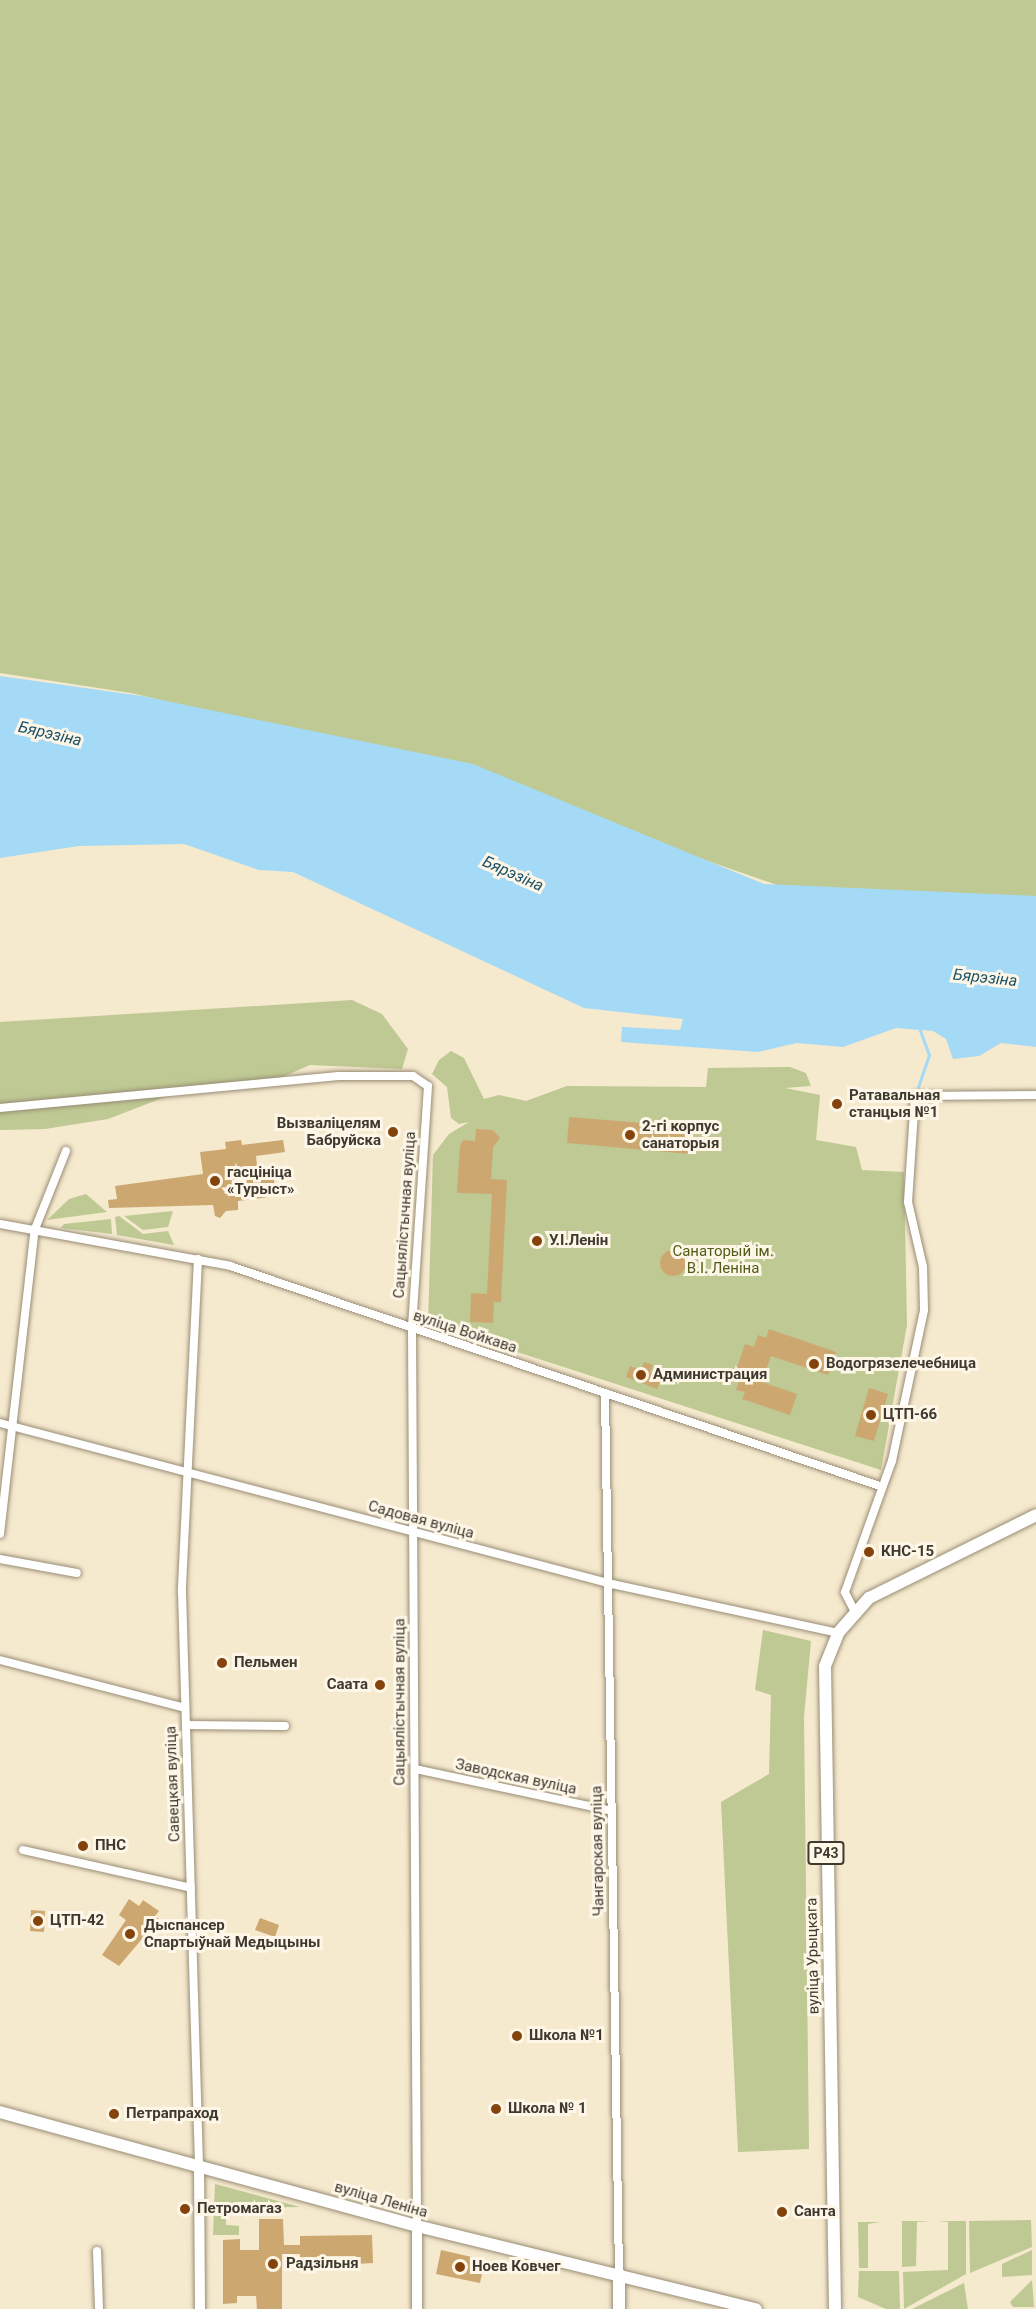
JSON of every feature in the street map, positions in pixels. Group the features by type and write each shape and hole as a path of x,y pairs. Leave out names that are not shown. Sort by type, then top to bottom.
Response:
{"main road":[{"name":"вуліца Урыцкага","path":"835,2309 823,1690 825,1666 838,1633 869,1599 1036,1515"},
{"name":"вуліца Леніна","path":"0,2112 417,2226 756,2309"},
{"name":"Чангарская вуліца","path":"619,2274 619,2309"}],"street":[{"name":"Сацыялістычная вуліца","path":"0,1108 338,1076 412,1076 421,1078 430,1095 420,1170 412,1329 417,2309"},
{"path":"855,1612 844,1592 880,1486 892,1461 924,1310 923,1267 908,1202 910,1122 915,1096 924,1092 1036,1095"},
{"path":"0,1534 10,1426 35,1229 66,1151"},
{"name":"вуліца Войкава","path":"0,1224 198,1259 880,1486"},
{"name":"Савецкая вуліца","path":"198,1259 186,1474 185,1708 199,2165 200,2309"},
{"name":"Чангарская вуліца","path":"605,1393 612,1584 612,1811 619,2274"},
{"name":"Садовая вуліца","path":"0,1423 186,1474 612,1584 838,1633"},
{"path":"0,1559 77,1573"},
{"path":"0,1660 185,1708"},
{"path":"186,1725 285,1726"},
{"name":"Заводская вуліца","path":"415,1769 612,1811"},
{"path":"23,1850 191,1888"},
{"path":"97,2251 99,2309"}],"green space":[{"path":"0,0 1036,0 1036,902 783,887 423,762 131,693 0,673"},
{"path":"352,1000 382,1014 408,1049 402,1069 310,1065 276,1080 178,1092 108,1119 45,1129 0,1130 0,1022"},
{"name":"Санаторый ім. В.І. Леніна","path":"451,1051 464,1058 484,1099 499,1095 526,1101 567,1086 706,1087 708,1068 790,1067 806,1073 811,1086 785,1088 820,1095 816,1140 856,1147 862,1170 904,1172 907,1325 881,1470 428,1323 433,1155 449,1134 469,1122 459,1124 451,1118 447,1087 432,1074 439,1060"},
{"path":"86,1194 107,1212 47,1220 69,1199"},
{"path":"173,1211 168,1227 143,1230 124,1216"},
{"path":"119,1216 143,1234 168,1231 174,1245 117,1235 115,1217"},
{"path":"111,1219 112,1234 61,1228 64,1224"},
{"path":"763,1630 811,1641 804,1717 809,2149 738,2152 721,1802 769,1774 771,1695 755,1690"},
{"path":"215,2184 300,2207 226,2208 226,2225 239,2226 239,2235 213,2235"},
{"path":"1031,2220 1032,2247 970,2273 969,2221"},
{"path":"902,2221 932,2221 917,2222 916,2266 902,2267"},
{"path":"938,2221 966,2221 966,2274 904,2309 903,2272 948,2270 948,2222"},
{"path":"858,2222 880,2222 868,2224 868,2268 859,2268"},
{"path":"1032,2250 1032,2275 1002,2277 1002,2264"},
{"path":"859,2271 899,2271 900,2309 886,2309 858,2297"},
{"path":"1032,2280 1034,2307 1013,2307 1010,2302"},
{"path":"964,2283 968,2309 912,2309"}],"water":[{"name":"Бярэзіна","path":"0,676 142,696 473,764 764,884 1036,896 1036,1047 1001,1043 979,1056 953,1059 946,1039 933,1031 896,1028 843,1047 797,1043 758,1052 621,1042 622,1027 680,1030 683,1019 584,1008 293,872 259,870 184,844 79,846 0,858"}],"building":[{"name":"2-гі корпус санаторыя","path":"569,1117 692,1127 690,1154 567,1143"},
{"path":"476,1129 493,1130 500,1138 493,1147 491,1179 507,1180 501,1302 494,1302 493,1323 470,1322 471,1293 487,1294 492,1194 457,1193 460,1146 463,1140 475,1141"},
{"name":"гасцініца «Турыст»","path":"241,1140 242,1145 283,1140 285,1152 256,1156 258,1175 273,1173 276,1196 238,1201 238,1210 226,1211 220,1218 215,1216 213,1205 109,1208 108,1200 117,1199 115,1186 203,1174 200,1152 226,1149 225,1142"},
{"path":"673,1250 683,1253 686,1263 683,1273 673,1276 663,1273 660,1263 663,1253"},
{"name":"Водогрязелечебница","path":"769,1329 836,1352 828,1375 771,1356 762,1382 797,1394 790,1415 742,1399 745,1392 736,1390 741,1375 735,1373 745,1344 754,1347 758,1335 766,1338"},
{"name":"Администрация","path":"644,1362 653,1365 650,1373 662,1377 657,1389 626,1377 630,1366 641,1370"},
{"name":"ЦТП-66","path":"869,1388 888,1394 874,1441 855,1436"},
{"name":"Дыспансер Спартыўнай Медыцыны","path":"129,1899 139,1906 143,1900 159,1911 155,1916 159,1919 119,1966 102,1955 126,1920 119,1915"},
{"name":"ЦТП-42","path":"31,1910 45,1911 44,1932 30,1931"},
{"path":"260,1918 279,1925 275,1937 255,1930"},
{"name":"Радзільня","path":"259,2219 283,2219 284,2245 300,2245 300,2236 372,2235 373,2263 357,2264 356,2256 317,2256 317,2265 300,2265 300,2254 282,2254 282,2309 257,2309 256,2296 237,2296 237,2303 223,2304 223,2240 240,2239 240,2250 259,2250"},
{"name":"Ноев Ковчег","path":"441,2250 485,2260 480,2283 436,2274"}],"waterway":[{"path":"918,1087 929,1055 920,1030"}],"place":[{"name":"Ратавальная станцыя №1","path":"837,1104"},
{"name":"Вызваліцелям Бабруйска","path":"393,1132"},
{"name":"2-гі корпус санаторыя","path":"630,1135"},
{"name":"гасцініца «Турыст»","path":"215,1181"},
{"name":"У.І.Ленін","path":"537,1241"},
{"name":"Водогрязелечебница","path":"814,1364"},
{"name":"Администрация","path":"641,1375"},
{"name":"ЦТП-66","path":"871,1415"},
{"name":"КНС-15","path":"869,1552"},
{"name":"Пельмен","path":"222,1663"},
{"name":"Саата","path":"380,1685"},
{"name":"ПНС","path":"83,1846"},
{"name":"ЦТП-42","path":"38,1921"},
{"name":"Дыспансер Спартыўнай Медыцыны","path":"130,1934"},
{"name":"Школа №1","path":"517,2036"},
{"name":"Школа № 1","path":"496,2109"},
{"name":"Петрапраход","path":"114,2114"},
{"name":"Петромагаз","path":"185,2209"},
{"name":"Санта","path":"782,2212"},
{"name":"Радзільня","path":"273,2264"},
{"name":"Ноев Ковчег","path":"460,2267"}]}
